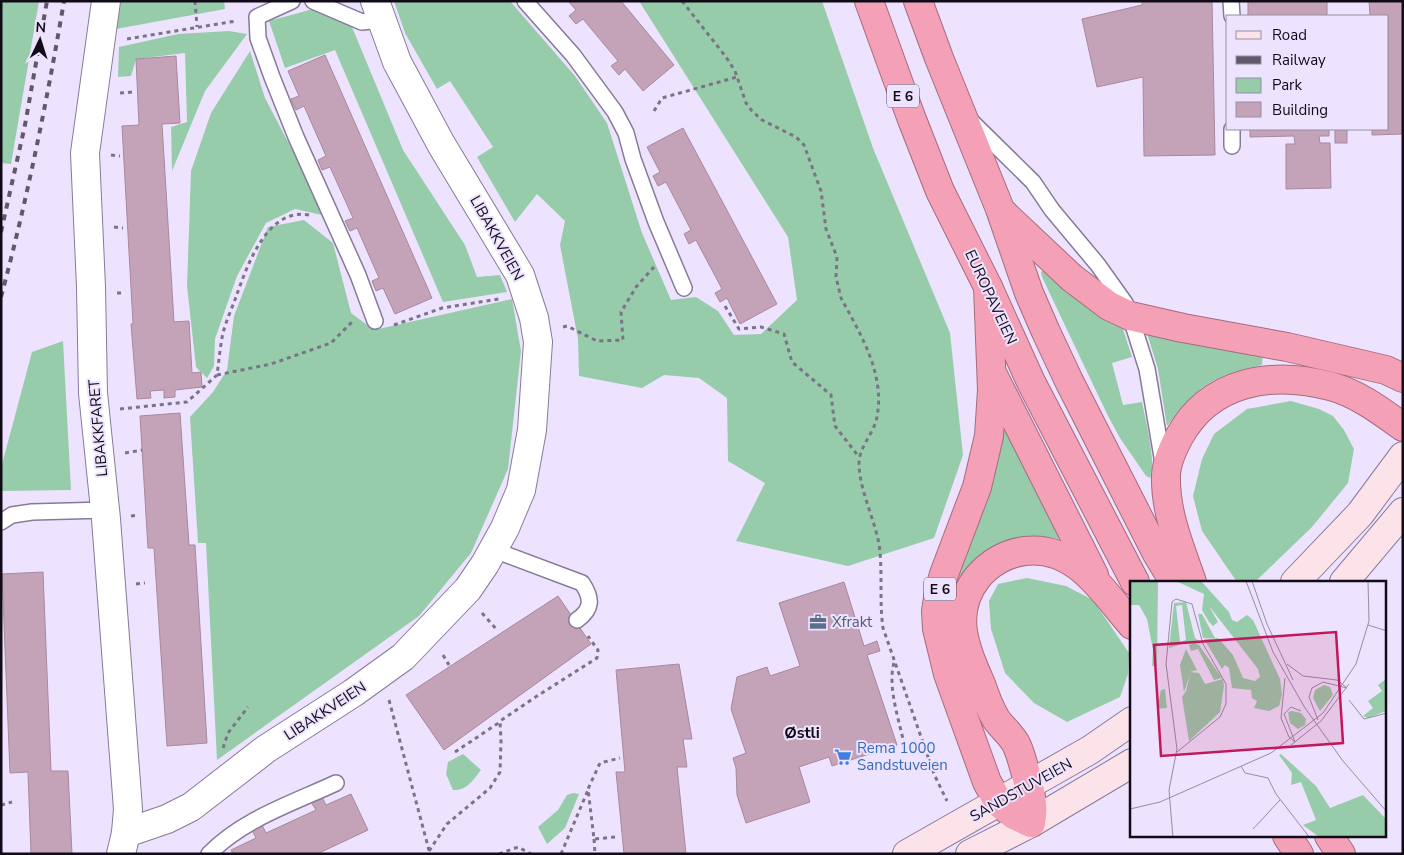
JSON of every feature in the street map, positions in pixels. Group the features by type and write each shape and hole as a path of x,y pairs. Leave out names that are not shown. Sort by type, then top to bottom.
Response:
{"highway":[{"name":"EUROPAVEIEN","path":"869,1 940,191 988,287 1031,382 1134,581"},
{"path":"918,1 959,110 1000,210 1029,293 1065,373 1156,552 1173,581"},
{"path":"1000,210 1072,278 1109,306 1130,316 1297,349 1386,370 1403,378"},
{"name":"E 6","path":"988,287 991,372 989,436 977,487 944,574 936,610 937,629 948,674 987,782 999,803"},
{"name":"E 6","path":"991,372 1098,584"},
{"path":"1192,581 1172,522 1165,479 1173,448 1183,427 1195,413 1214,398 1252,381 1279,378 1330,386 1351,394 1381,411 1403,427"},
{"name":"E 6","path":"1031,823 1032,804 1017,744 996,718 965,645 962,628 964,600 971,586 982,572 995,561 1009,554 1042,550 1072,560 1098,584 1130,623"},
{"path":"999,803 1014,815 1031,823"},
{"path":"1288,838 1298,854"},
{"path":"1330,838 1340,854"}],"main road":[{"path":"1300,578 1360,514 1403,456"},
{"path":"1345,581 1403,512"},
{"name":"SANDSTUVEIEN","path":"907,854 1028,787 1090,750 1130,722"},
{"path":"970,854 1031,823 1130,764"}],"street":[{"name":"LIBAKKFARET","path":"106,1 85,153 95,412 105,510 128,809 124,844"},
{"name":"LIBAKKVEIEN","path":"124,844 191,807 266,749 353,693 403,657 468,589 494,550 521,490 532,430 538,342 534,318 520,275 441,144 397,62 378,11"}],"lane":[{"path":"292,1 257,17 258,38 296,137 358,275 372,315"},
{"path":"313,1 362,22 378,11"},
{"path":"525,1 573,55 615,112 626,133 653,215 684,288"},
{"path":"1231,1 1232,15"},
{"path":"959,110 1033,182 1052,210 1098,265 1125,303 1147,369 1165,479"},
{"path":"1232,130 1232,146"},
{"path":"1,522 12,515 32,512 105,510"},
{"path":"494,550 582,584 590,599 586,614 577,620"},
{"path":"209,854 251,822 336,783"}],"path":[{"path":"195,1 197,27"},
{"path":"682,1 726,57 737,76 746,103 752,111 762,120 796,138 804,145 817,175 822,191 826,229 837,257 836,277 838,288 871,356 878,386 877,418 874,430 859,458"},
{"path":"99,44 257,17"},
{"path":"654,111 662,98 737,76"},
{"path":"218,375 223,333 249,261 264,236 278,222 300,213 314,216 339,231"},
{"path":"560,328 567,326 597,341 623,340 620,312 636,287 655,266"},
{"path":"95,412 187,402 218,375 270,364 331,343 351,323 372,315 395,325 442,308 507,297"},
{"path":"725,306 739,329 761,327 784,334 792,362 831,395 835,426 859,458 861,478 876,527 884,628 934,774 947,801"},
{"path":"482,613 498,631"},
{"path":"455,752 597,658 598,650 587,635"},
{"path":"442,655 449,665"},
{"path":"895,663 892,671 892,688 906,748"},
{"path":"382,673 429,853"},
{"path":"222,749 228,733 248,706"},
{"path":"429,853 447,824 490,788 500,772 500,722"},
{"path":"561,854 600,763 620,758"},
{"path":"588,789 595,854"},
{"path":"1,804 12,802"},
{"path":"594,839 615,837"},
{"path":"499,854 518,847 530,854"}],"green space":[{"path":"1,1 39,1 11,164 1,163"},
{"path":"121,1 224,1 225,9 116,29"},
{"path":"394,1 510,1 575,76 607,123 642,233 671,300 696,297 718,311 734,335 761,334 797,300 788,237 639,1 822,1 873,148 950,333 963,455 934,538 848,566 736,541 765,483 728,461 727,398 699,378 664,375 642,388 579,376 578,339 560,245 565,221 537,194 515,222 477,157 493,147 450,81 437,89 405,33"},
{"path":"313,9 352,27 403,150 465,245 477,277 500,275 507,292 443,302 335,50 285,68 269,21"},
{"path":"229,31 247,34 205,91 172,171 171,127 187,122 185,53 136,59 131,76 118,77 119,47 178,34"},
{"path":"250,51 265,98 319,201 322,215 295,209 266,223 237,276 215,339 214,366 207,378 196,367 187,286 191,171 211,113"},
{"path":"304,220 333,243 351,313 374,330 512,299 521,351 508,469 471,553 419,616 217,760 206,543 198,543 190,417 213,392 227,370 234,316 268,227"},
{"path":"1045,269 1122,326 1132,357 1112,363 1123,405 1142,402 1151,452 1152,472 1150,478 1146,476 1120,438 1108,416 1042,277 1041,272"},
{"path":"1147,333 1263,354 1262,365 1231,373 1207,384 1187,401 1167,426 1158,369"},
{"path":"63,341 71,490 1,491 1,468 32,352"},
{"path":"1291,401 1319,409 1333,416 1344,430 1354,449 1348,483 1312,527 1256,581 1236,581 1202,531 1193,496 1202,459 1214,434 1247,409"},
{"path":"1007,426 1062,537 1058,539 1037,536 1016,538 996,545 978,557 961,578 955,575 1002,429"},
{"path":"1027,578 1066,586 1093,600 1129,653 1128,674 1120,697 1067,722 1034,703 1005,673 991,629 989,601 998,584"},
{"path":"463,754 481,770 466,787 453,790 446,774 448,762"},
{"path":"579,794 565,828 547,844 538,827 558,810 567,795"}],"building":[{"path":"568,1 621,1 674,65 643,91 625,69 619,75 611,66 618,61 583,19 576,24 569,16 576,10"},
{"path":"1142,1 1212,1 1215,155 1144,156 1143,77 1097,87 1082,19 1142,5"},
{"path":"1248,1 1327,1 1327,15 1248,15"},
{"path":"1369,1 1403,1 1403,134 1372,135 1372,130 1389,130 1389,15 1370,15"},
{"path":"325,55 432,298 395,314 383,288 376,291 372,281 379,278 357,228 350,231 345,221 353,218 330,167 322,170 318,160 326,156 304,106 296,110 291,99 299,96 288,71"},
{"path":"176,56 180,123 162,124 174,322 189,321 192,373 201,372 202,387 175,390 175,397 164,398 164,390 150,391 151,398 137,399 131,324 133,324 122,126 139,125 136,59"},
{"path":"683,128 777,304 740,324 727,298 720,302 715,293 722,289 696,240 689,244 684,234 691,230 666,182 658,186 653,176 660,172 647,147"},
{"path":"1250,130 1329,130 1329,136 1319,136 1320,143 1330,143 1331,188 1286,189 1286,144 1295,144 1294,136 1250,137"},
{"path":"1335,130 1347,130 1347,143 1335,143"},
{"path":"180,413 189,545 195,545 207,743 167,746 154,548 148,548 140,416"},
{"path":"43,572 51,771 68,771 72,854 31,854 28,772 10,773 2,574"},
{"path":"844,582 864,646 877,641 880,651 867,655 897,745 832,766 829,757 799,767 810,802 746,823 737,795 736,768 733,758 746,753 731,709 737,677 767,667 770,676 800,666 779,603"},
{"path":"558,596 591,644 444,750 406,695"},
{"path":"679,664 692,739 683,739 687,767 677,767 686,854 624,854 616,772 625,772 616,670"},
{"path":"351,794 368,830 317,854 233,854 231,850 256,838 252,830 262,825 266,833 316,810 311,802 322,797 326,805"}],"railway":[{"path":"1,232 25,125 47,1"},
{"path":"1,297 36,150 64,1"}],"place":[{"name":"Xfrakt","path":"818,622"},
{"name":"Rema 1000 Sandstuveien","path":"843,757"}],"district":[{"name":"Østli","path":"802,732"}]}
